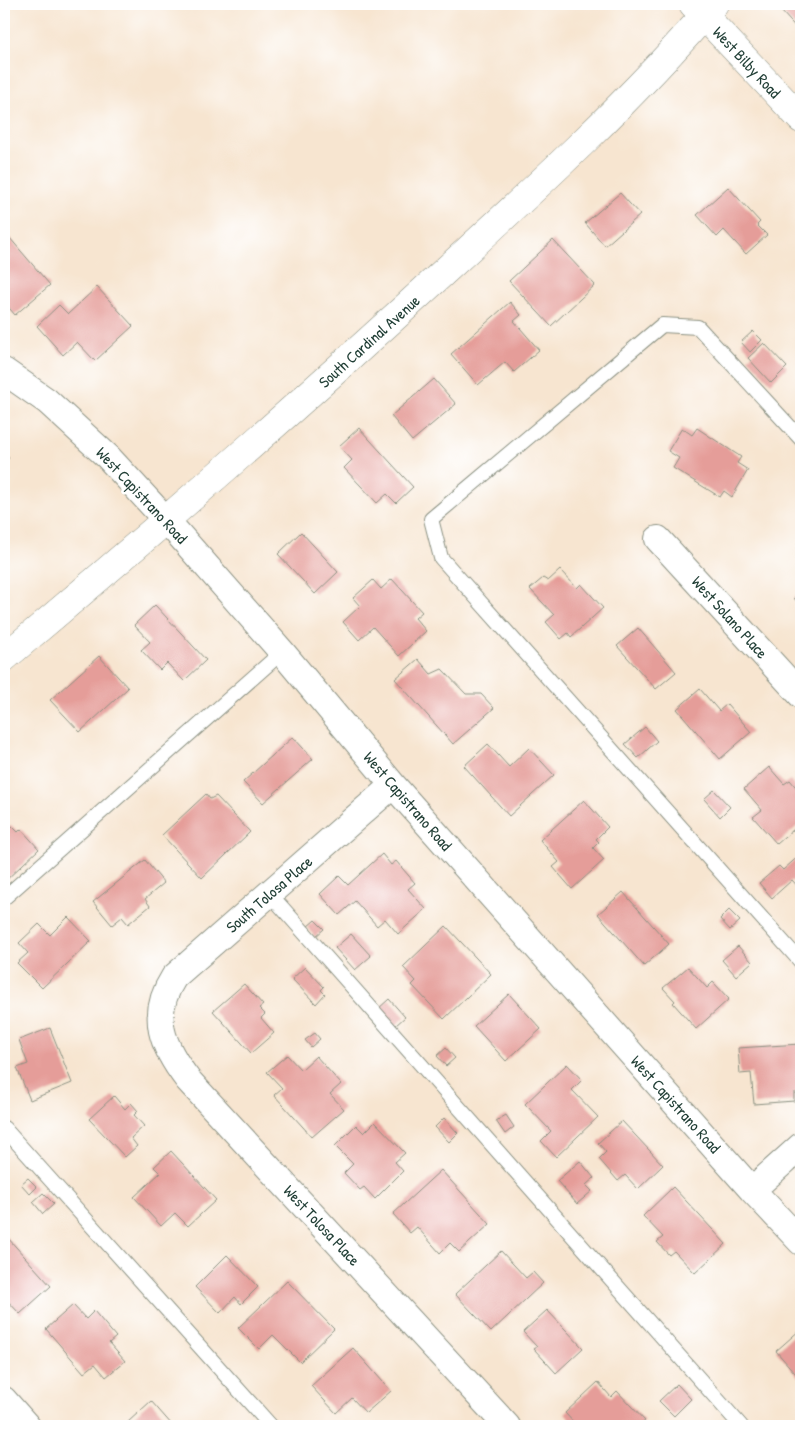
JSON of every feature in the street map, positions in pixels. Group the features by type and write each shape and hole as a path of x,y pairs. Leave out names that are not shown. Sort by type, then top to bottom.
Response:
{"main road":[{"name":"West Bilby Road","path":"704,8 801,119"},
{"name":"South Cardinal Avenue","path":"4,658 167,521 371,339 593,135 704,8"}],"street":[{"name":"West Capistrano Road","path":"4,371 47,401 101,450 167,521 282,652 393,785 752,1190 801,1242"},
{"name":"West Solano Place","path":"658,539 801,696"},
{"name":"South Tolosa Place","path":"161,1013 166,988 174,977 393,785"},
{"name":"West Tolosa Place","path":"161,1013 160,1024 166,1044 175,1063 188,1080 507,1426"},
{"path":"752,1190 801,1146"},
{"path":"4,1400 27,1426"}],"lane":[{"path":"801,439 698,327 662,326 431,519 440,558 801,962"},
{"path":"4,898 282,652"},
{"path":"270,894 741,1426"},
{"path":"4,1128 270,1426"}],"building":[{"path":"789,4 801,4 801,33 781,11"},
{"path":"728,187 760,222 757,225 767,235 746,254 724,230 717,237 697,215"},
{"path":"620,193 640,215 605,246 585,223"},
{"path":"9,237 50,285 15,315 4,302 4,241"},
{"path":"553,240 595,285 551,326 509,281"},
{"path":"97,287 133,326 95,361 77,342 63,355 37,326 59,305 68,314"},
{"path":"510,302 521,315 514,321 539,350 514,372 505,362 478,385 451,354"},
{"path":"753,331 762,340 750,352 741,342"},
{"path":"764,343 787,367 771,383 748,358"},
{"path":"434,379 456,404 412,441 391,416"},
{"path":"359,428 413,487 396,503 387,494 377,503 344,468 352,460 339,446"},
{"path":"682,428 692,435 697,428 741,457 737,463 748,470 732,497 724,491 720,497 673,468 679,458 668,451"},
{"path":"4,453 9,458 4,462"},
{"path":"301,532 338,572 315,594 278,554"},
{"path":"560,570 577,588 581,584 603,608 571,637 568,633 561,639 546,622 554,615 530,589 543,578 548,581"},
{"path":"392,579 422,612 415,618 426,631 399,656 373,627 359,640 343,622 360,606 353,598 373,580 381,589"},
{"path":"801,592 801,607 794,598"},
{"path":"155,605 206,660 184,681 167,663 160,670 141,650 150,642 134,625"},
{"path":"638,628 676,672 656,689 617,646"},
{"path":"99,656 128,688 80,732 50,700"},
{"path":"418,659 431,674 442,669 466,694 481,694 494,708 453,744 395,679"},
{"path":"700,689 719,711 727,704 751,732 720,759 677,709"},
{"path":"645,727 657,741 638,758 625,744"},
{"path":"293,737 313,759 263,803 243,782"},
{"path":"488,744 509,767 529,748 554,775 509,816 464,766"},
{"path":"769,767 784,784 790,780 801,793 801,823 777,844 753,817 762,810 744,789"},
{"path":"714,790 730,807 720,817 704,799"},
{"path":"206,794 210,799 216,796 250,832 202,878 162,835"},
{"path":"584,800 608,827 596,839 599,842 593,848 604,860 572,889 553,867 559,862 540,840"},
{"path":"11,825 18,832 21,829 39,849 5,881 4,832"},
{"path":"382,854 391,865 396,861 415,883 408,889 426,909 398,934 385,919 377,926 355,901 339,915 320,894 339,876 348,885"},
{"path":"801,854 801,890 792,880 772,898 759,883 779,866 783,870"},
{"path":"145,860 164,883 145,899 150,906 128,924 122,917 112,925 93,902"},
{"path":"623,892 669,944 644,966 598,914"},
{"path":"729,910 740,921 730,930 720,919"},
{"path":"68,917 91,941 42,988 17,963 28,953 19,943 39,924 50,935"},
{"path":"315,920 324,929 315,937 307,927"},
{"path":"446,926 491,974 444,1019 412,985 416,981 403,967"},
{"path":"351,934 371,956 355,970 335,948"},
{"path":"738,946 752,962 736,976 722,960"},
{"path":"305,967 324,987 321,990 325,994 316,1004 292,979"},
{"path":"688,967 707,988 713,982 729,999 696,1029 673,1003 675,1001 663,988"},
{"path":"244,984 263,1005 259,1008 265,1014 261,1018 274,1033 251,1053 213,1011"},
{"path":"509,994 541,1029 506,1061 474,1026"},
{"path":"389,999 405,1017 395,1026 378,1009"},
{"path":"50,1028 72,1083 30,1100 17,1068 28,1064 19,1040"},
{"path":"315,1033 320,1039 311,1047 305,1040"},
{"path":"800,1044 801,1093 794,1093 794,1101 754,1104 751,1073 740,1074 738,1048"},
{"path":"446,1048 455,1058 446,1066 437,1056"},
{"path":"287,1055 301,1070 316,1056 341,1084 330,1094 344,1109 312,1137 274,1095 282,1088 267,1072"},
{"path":"567,1064 582,1080 572,1090 598,1117 556,1157 541,1141 551,1131 525,1104"},
{"path":"114,1096 125,1109 131,1103 138,1111 134,1115 144,1126 131,1138 137,1146 125,1157 89,1119"},
{"path":"506,1115 514,1127 505,1134 496,1121"},
{"path":"444,1118 458,1133 449,1142 435,1127"},
{"path":"622,1121 663,1165 638,1189 625,1175 618,1181 599,1159 606,1152 598,1143"},
{"path":"375,1122 405,1153 395,1162 403,1171 375,1199 364,1187 360,1190 344,1173 353,1164 335,1146 356,1125 364,1133"},
{"path":"171,1151 216,1200 188,1226 175,1213 161,1226 134,1197 160,1173 154,1167"},
{"path":"580,1161 594,1178 586,1185 592,1191 577,1204 557,1181"},
{"path":"441,1170 490,1224 459,1252 450,1243 440,1253 417,1227 410,1233 393,1214"},
{"path":"28,1178 37,1187 30,1194 21,1184"},
{"path":"673,1187 726,1244 695,1273 674,1251 669,1255 657,1242 663,1237 643,1216"},
{"path":"43,1193 54,1204 43,1214 33,1202"},
{"path":"7,1237 51,1286 20,1314 4,1297 4,1240"},
{"path":"501,1251 526,1278 533,1272 543,1283 491,1332 455,1294"},
{"path":"227,1255 258,1287 241,1304 235,1297 220,1313 195,1287"},
{"path":"287,1281 334,1329 300,1362 273,1335 259,1349 238,1328"},
{"path":"73,1305 86,1319 94,1311 116,1337 109,1343 125,1361 106,1377 95,1364 84,1373 46,1329"},
{"path":"547,1310 583,1348 556,1373 534,1349 537,1347 523,1332"},
{"path":"801,1329 801,1380 776,1351"},
{"path":"353,1348 391,1391 366,1413 352,1398 336,1413 311,1386"},
{"path":"598,1382 611,1397 617,1391 645,1421 639,1426 577,1426 565,1413"},
{"path":"677,1384 691,1399 674,1416 659,1401"},
{"path":"151,1401 173,1426 132,1426 128,1422"}]}
